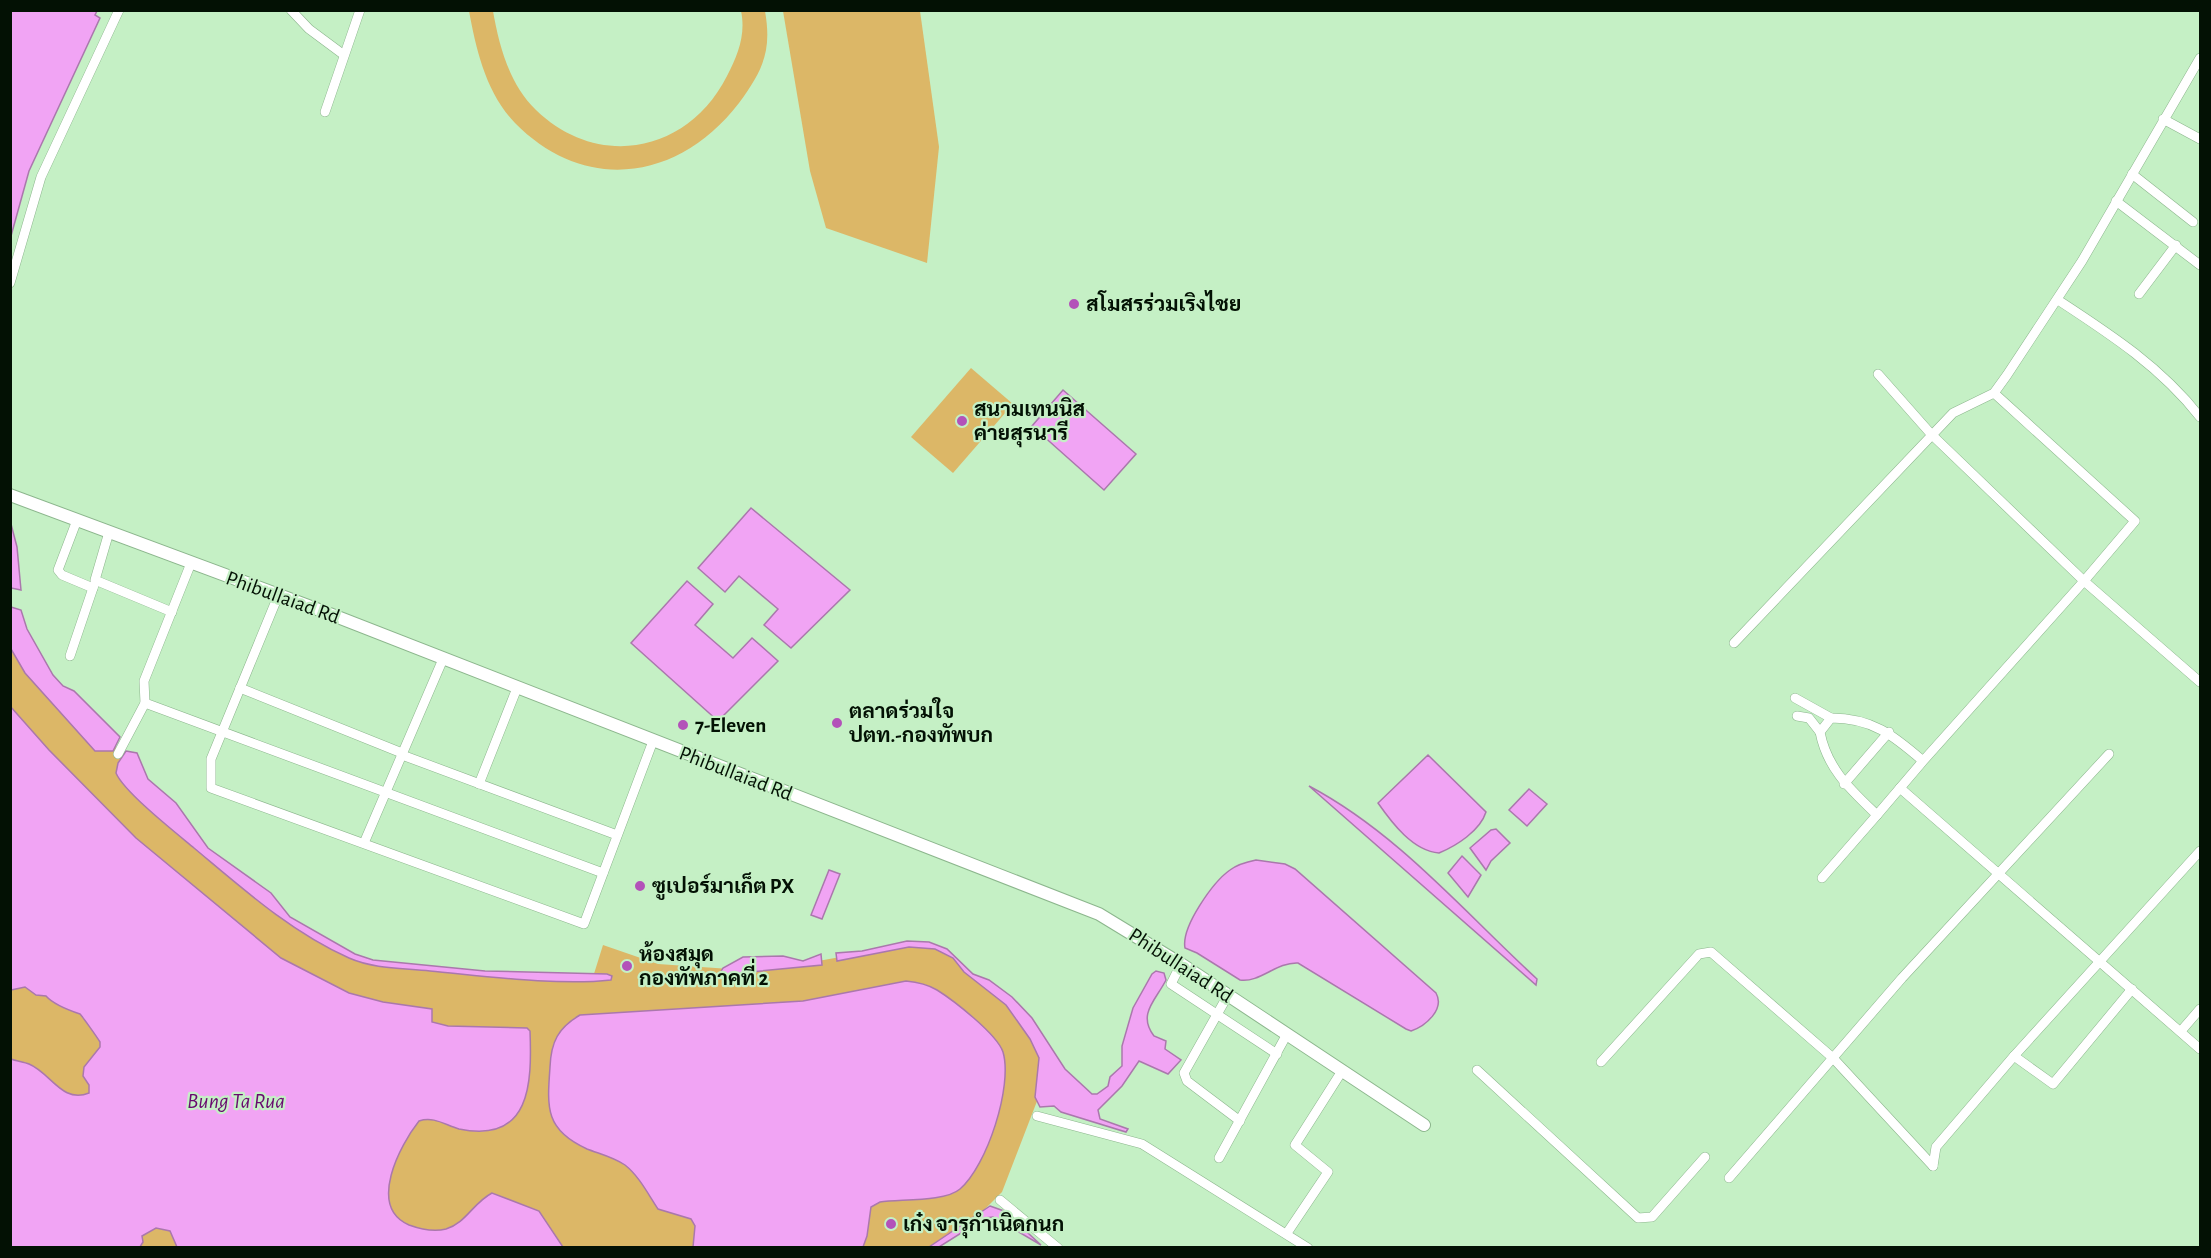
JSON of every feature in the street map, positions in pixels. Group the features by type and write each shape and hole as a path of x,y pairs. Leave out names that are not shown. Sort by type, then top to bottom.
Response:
{"street":[{"path":"10,283 41,177 119,10"},
{"path":"291,10 309,29 344,55"},
{"path":"325,112 360,10"},
{"path":"1734,643 1931,434 1953,413 1994,393 2058,300 2200,58"},
{"path":"2163,119 2200,139"},
{"path":"2132,174 2193,222"},
{"path":"2116,201 2200,265"},
{"path":"2139,294 2176,245"},
{"path":"2058,300 2111,334 2146,361 2174,387 2200,417"},
{"path":"1878,374 1931,434 2084,581 2200,682"},
{"path":"1822,878 2135,520 1994,393"},
{"name":"Phibullaiad Rd","path":"10,495 443,658 653,741 972,862 1099,914 1180,964 1425,1125"},
{"path":"77,520 58,570 62,575 172,612"},
{"path":"70,656 109,532"},
{"path":"118,754 145,703 144,681 190,563"},
{"path":"278,596 211,759 211,788 584,924 653,741"},
{"path":"364,843 443,658"},
{"path":"478,784 517,687"},
{"path":"240,688 478,784 617,835"},
{"path":"1795,698 1831,718 1852,718 1889,732 1923,761"},
{"path":"145,703 603,873"},
{"path":"1797,716 1809,718 1820,732 1828,760 1844,784 1877,815"},
{"path":"1820,732 1831,718"},
{"path":"1844,784 1889,732"},
{"path":"1729,1178 1902,978 2109,754"},
{"path":"1900,788 2200,1049"},
{"path":"1601,1062 1699,954 1711,952 1833,1059 1933,1166 1936,1147 2014,1056 2200,852"},
{"path":"1180,964 1171,984 1276,1054"},
{"path":"2014,1056 2053,1084 2132,989"},
{"path":"1228,996 1184,1073 1187,1081 1240,1121"},
{"path":"2181,1031 2200,1009"},
{"path":"1219,1158 1287,1034"},
{"path":"1477,1070 1638,1218 1652,1217 1705,1157"},
{"path":"1287,1233 1328,1172 1295,1145 1342,1071"},
{"path":"1037,1116 1142,1144 1308,1248"},
{"path":"1000,1200 1058,1248"}],"shaded area":[{"path":"469,11 493,11 498,37 512,76 536,110 560,129 587,141 613,146 640,144 666,136 689,122 710,102 727,76 738,52 742,36 741,11 765,11 766,49 760,70 739,103 715,129 689,149 661,162 632,169 602,169 572,161 543,146 515,123 497,98 484,70"},
{"path":"783,11 920,11 939,147 927,263 826,228 810,171"},
{"name":"สนามเทนนิส ค่ายสุรนารี","path":"971,368 1013,404 953,473 911,437"},
{"path":"10,637 125,757 120,773 289,920 362,959 453,970 593,977 603,945 658,964 730,969 818,961 919,943 952,955 972,976 1012,1005 1043,1059 1039,1096 1002,1192 976,1218 934,1247 11,1247"}],"water":[{"path":"11,10 97,11 95,15 100,18 29,171 11,236"},
{"path":"1063,390 1136,454 1104,490 1032,426"},
{"path":"751,508 850,590 791,648 764,625 778,609 739,576 725,592 698,568"},
{"path":"11,524 17,547 21,590 11,588"},
{"path":"687,581 713,604 695,625 733,658 752,638 778,661 718,721 631,643"},
{"path":"11,607 21,610 27,629 53,675 63,686 74,691 120,737 113,751 95,751 25,673 11,649"},
{"name":"Bung Ta Rua","path":"10,706 49,750 136,838 281,958 349,993 383,1002 432,1009 432,1022 448,1026 527,1028 530,1031 530,1070 522,1105 514,1118 501,1127 483,1131 459,1129 435,1120 419,1121 396,1160 391,1175 390,1205 397,1216 409,1225 427,1230 441,1230 459,1222 492,1193 539,1211 563,1247 177,1247 170,1231 156,1228 142,1236 143,1242 140,1247 11,1247 11,1059 37,1068 64,1091 80,1095 89,1093 89,1085 83,1076 84,1067 100,1047 100,1042 80,1014 57,1005 46,996 36,995 25,987 11,990"},
{"path":"126,751 137,753 148,779 176,803 208,848 271,893 290,917 355,954 373,960 485,971 607,974 612,976 611,980 568,982 497,978 378,966 349,958 307,936 268,909 139,801 116,773 118,763"},
{"path":"1428,755 1486,812 1473,831 1460,842 1439,853 1429,851 1412,842 1378,803"},
{"path":"1309,786 1341,805 1401,850 1537,979 1536,985"},
{"path":"1529,789 1547,804 1527,826 1509,810"},
{"path":"1496,829 1510,843 1491,861 1486,870 1470,848 1491,830"},
{"path":"1462,856 1481,875 1468,897 1448,873"},
{"path":"1256,860 1285,864 1295,869 1436,993 1438,1005 1433,1016 1411,1031 1298,963 1282,966 1254,978 1240,980 1185,948 1185,939 1193,917 1215,884 1233,868"},
{"path":"829,870 840,874 822,919 811,915"},
{"path":"907,941 929,942 947,949 973,974 989,980 1012,997 1032,1018 1065,1069 1092,1094 1097,1094 1108,1086 1110,1077 1122,1066 1122,1046 1133,1008 1152,974 1156,971 1164,973 1166,980 1150,1007 1147,1021 1154,1036 1166,1041 1165,1049 1181,1060 1168,1074 1139,1061 1122,1086 1098,1110 1100,1119 1128,1129 1126,1132 1061,1112 1054,1106 1040,1107 1035,1097 1039,1058 1030,1039 1006,1005 964,972 953,958 935,949 909,947 837,961 836,953 862,951"},
{"path":"821,954 822,965 719,975 723,968 743,957 783,956 803,961"},
{"path":"906,981 937,990 984,1027 999,1045 1003,1052 1005,1067 1001,1104 980,1163 960,1189 944,1196 880,1202 871,1207 863,1247 693,1247 695,1226 691,1219 658,1209 630,1169 611,1158 573,1142 556,1126 552,1116 549,1094 552,1050 561,1031 580,1015 803,1001"},
{"path":"990,1206 1004,1211 1041,1245 993,1217 985,1218 939,1247 929,1247"}],"place":[{"name":"สโมสรร่วมเริงไชย","path":"1074,304"},
{"name":"สนามเทนนิส ค่ายสุรนารี","path":"962,421"},
{"name":"ตลาดร่วมใจ ปตท.-กองทัพบก","path":"837,723"},
{"name":"7-Eleven","path":"683,725"},
{"name":"ซูเปอร์มาเก็ต PX","path":"640,886"},
{"name":"ห้องสมุด กองทัพภาคที่ 2","path":"627,966"},
{"name":"เก๋ง จารุกำเนิดกนก","path":"891,1224"}]}
